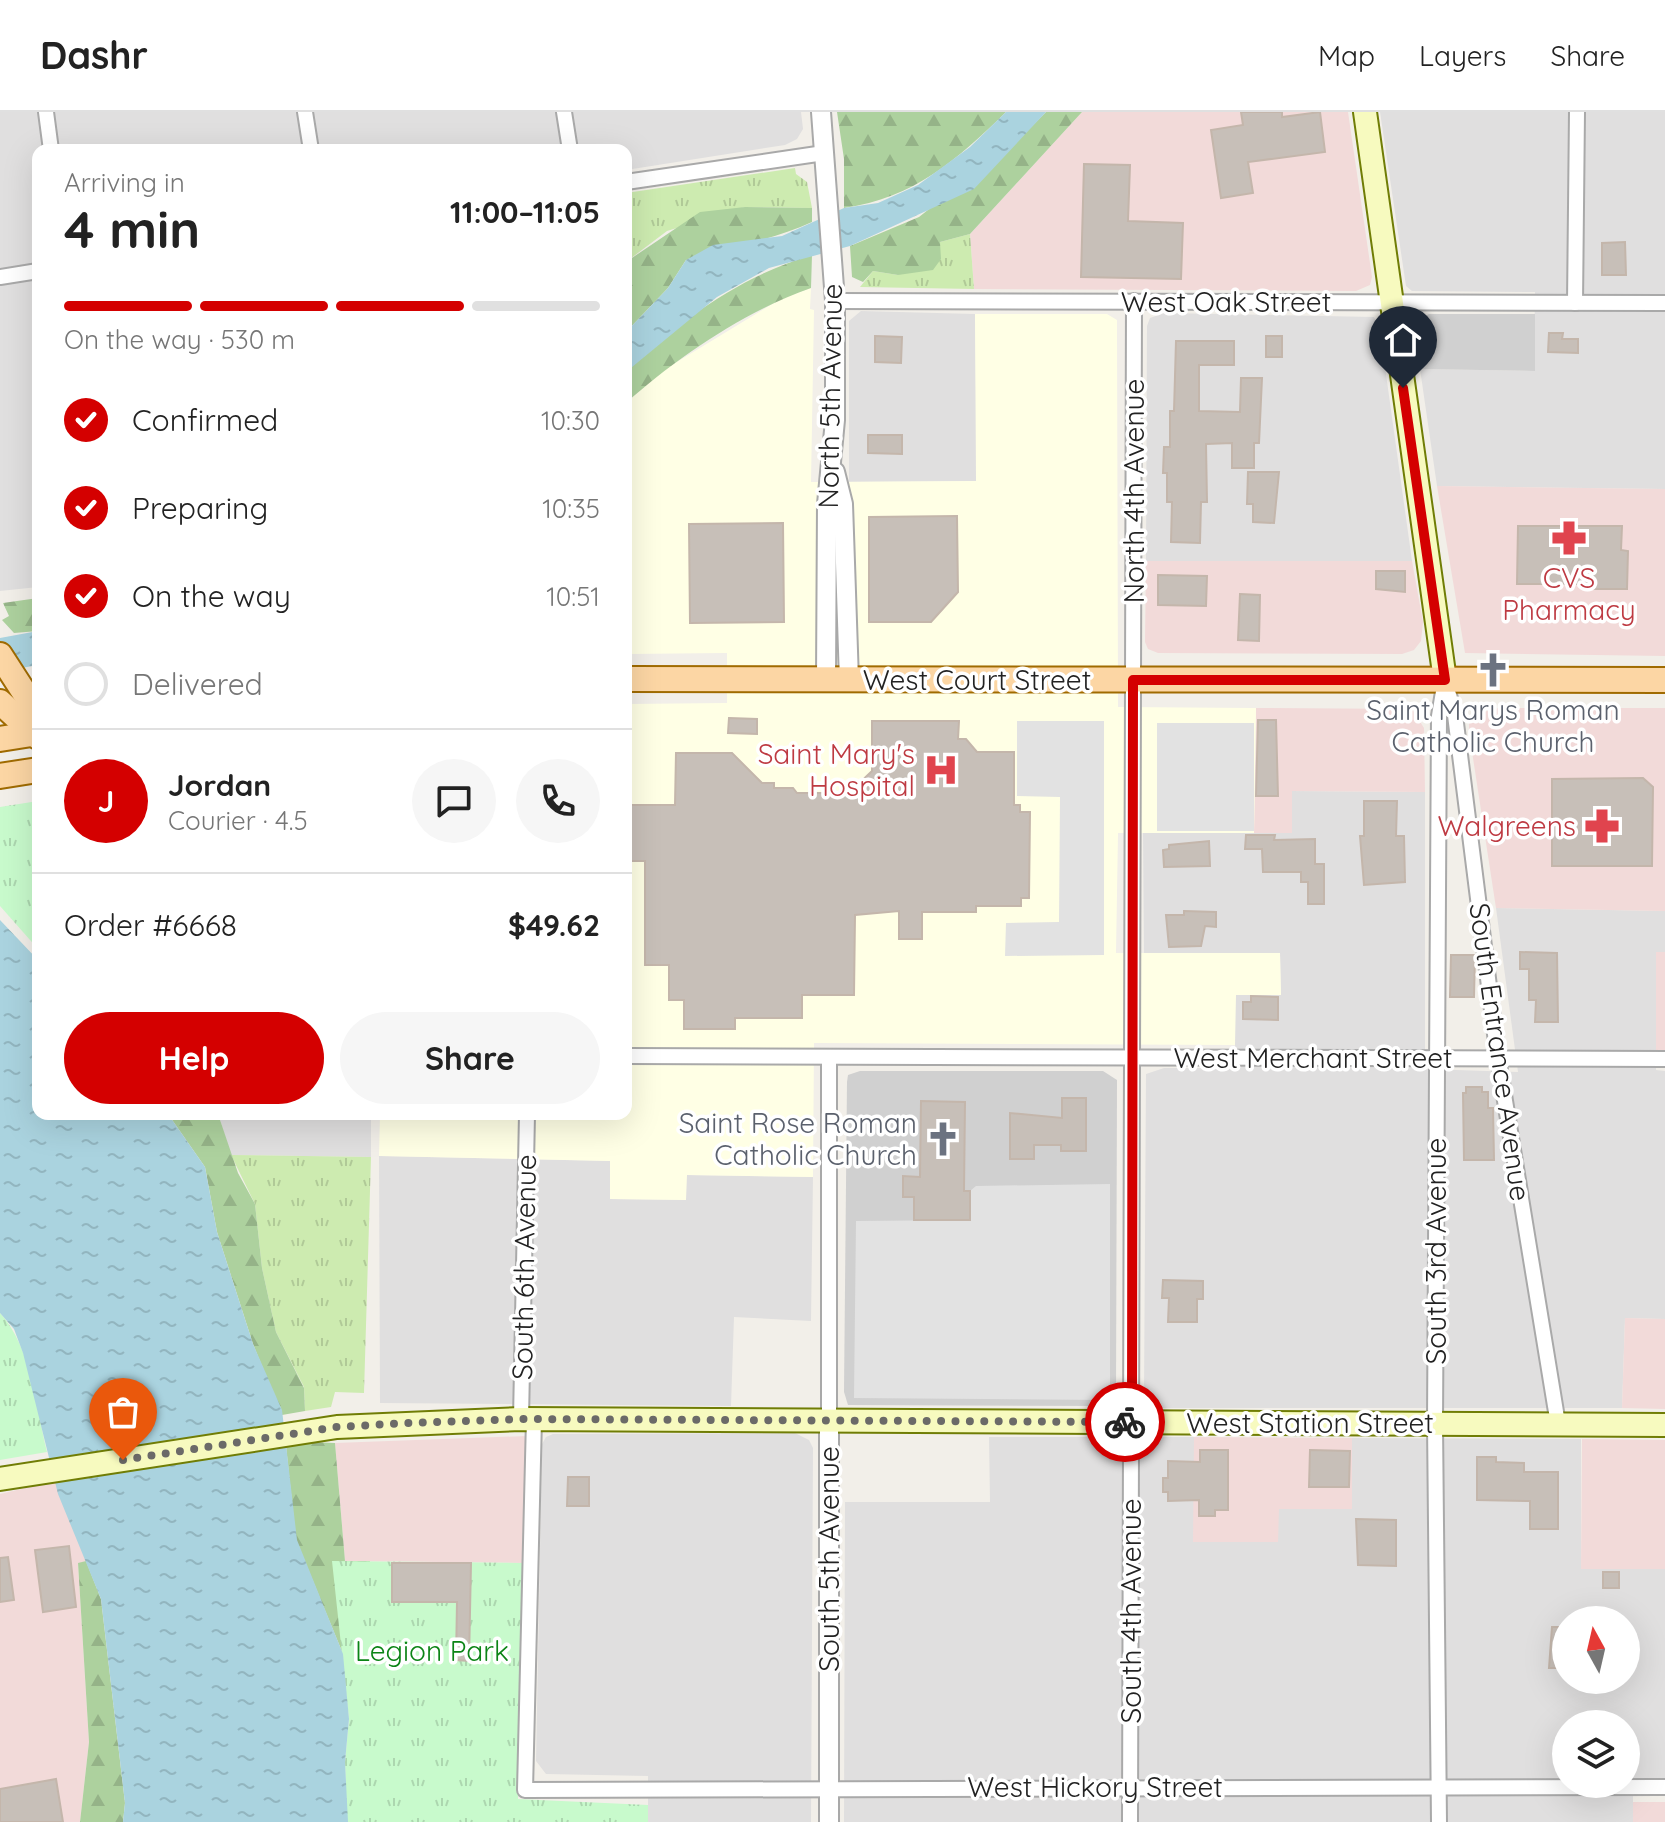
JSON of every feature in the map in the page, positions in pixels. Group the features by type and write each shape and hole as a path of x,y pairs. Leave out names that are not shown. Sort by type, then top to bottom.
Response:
{"main road":[{"path":"1365,112 1445,680"},
{"path":"0,655 32,708"},
{"name":"West Court Street","path":"632,679 1665,680"},
{"path":"2,704 32,731"},
{"path":"0,739 32,736"},
{"path":"0,776 32,771"},
{"name":"West Station Street","path":"0,1479 337,1427 527,1419 1665,1425"}],"street":[{"path":"46,112 50,144"},
{"path":"305,112 310,144"},
{"path":"564,112 569,144"},
{"name":"North 5th Avenue","path":"821,112 835,301 833,461 827,504 837,680"},
{"path":"1575,303 1577,112"},
{"path":"632,181 824,153"},
{"path":"0,277 32,272"},
{"name":"West Oak Street","path":"835,301 1665,303"},
{"name":"North 4th Avenue","path":"1133,680 1134,301"},
{"name":"South 4th Avenue","path":"1130,1822 1133,680"},
{"name":"South 3rd Avenue","path":"1439,1822 1435,1424 1436,1058 1439,716 1445,680"},
{"name":"South Entrance Avenue","path":"1445,680 1455,715 1498,1058 1558,1424"},
{"name":"West Merchant Street","path":"632,1056 1665,1059"},
{"name":"South 5th Avenue","path":"829,1057 829,1822"},
{"name":"South 6th Avenue","path":"525,1790 527,1120"},
{"name":"West Hickory Street","path":"525,1790 1665,1787"}],"shaded area":[{"path":"0,112 801,112 803,129 797,139 785,145 632,169 632,144 32,144 32,588 0,591"},
{"path":"1082,112 1348,112 1372,277 1370,285 1356,291 974,289 970,234"},
{"path":"1380,112 1665,112 1665,489 1437,486 1420,369 1534,371 1535,292 1412,291 1406,286"},
{"name":"Saint Mary's Hospital","path":"811,288 810,309 814,310 811,482 976,481 975,314 1107,314 1117,320 1118,707 1256,708 1254,833 1118,833 1116,953 1280,953 1281,995 1236,995 1235,1045 814,1043 813,1177 687,1175 686,1200 610,1199 610,1161 379,1156 380,1120 632,1120 632,704 727,703 727,653 632,654 632,398 662,371 782,298"},
{"path":"861,311 975,314 977,481 849,482 849,321"},
{"path":"1164,313 1374,317 1380,331 1412,561 1146,561 1147,326 1150,318"},
{"path":"1429,314 1535,314 1535,371 1420,369 1413,329 1415,321"},
{"path":"1437,486 1665,489 1665,656 1465,653"},
{"path":"1146,561 1412,561 1423,622 1421,641 1414,650 1402,654 1158,653 1148,649 1145,642"},
{"path":"1256,708 1412,709 1424,728 1425,792 1292,791 1292,833 1254,833"},
{"path":"1499,708 1665,708 1665,911 1496,908 1469,732 1469,723 1476,714"},
{"path":"1017,721 1104,721 1104,955 1005,956 1006,923 1059,922 1060,797 1017,796"},
{"path":"1157,723 1254,723 1254,831 1157,831"},
{"path":"1292,791 1425,792 1425,1069 1518,1072 1496,908 1665,911 1665,952 1656,952 1656,1070 1665,1071 1665,1319 1625,1318 1622,1408 1155,1408 1147,1403 1144,1396 1146,1074 1164,1068 1235,1068 1235,995 1281,994 1280,953 1144,953 1143,833 1291,833"},
{"path":"1656,952 1665,952 1665,1052 1656,1052"},
{"path":"860,1071 1103,1071 1117,1080 1116,1395 1109,1406 848,1405 844,1392 847,1082 848,1075"},
{"path":"220,1120 371,1120 371,1157 231,1155"},
{"path":"379,1156 610,1161 611,1199 686,1200 686,1175 813,1177 811,1321 734,1317 731,1406 380,1403"},
{"path":"1110,1184 1110,1400 854,1398 856,1221 969,1220 970,1191 976,1186"},
{"path":"1625,1318 1665,1319 1665,1409 1622,1408"},
{"path":"795,1433 809,1440 813,1448 811,1822 648,1822 648,1776 546,1774 536,1761 542,1444 546,1437 553,1434"},
{"path":"527,1436 523,1563 345,1561 335,1443"},
{"path":"989,1437 1194,1437 1194,1542 1278,1542 1278,1509 1352,1509 1352,1438 1581,1439 1581,1569 1665,1569 1665,1779 1640,1779 1640,1710 1552,1710 1552,1798 1633,1798 1633,1822 844,1822 845,1502 990,1502"},
{"path":"1194,1437 1352,1438 1352,1509 1279,1509 1278,1542 1193,1542"},
{"path":"1582,1439 1665,1440 1665,1569 1581,1569"},
{"path":"55,1481 86,1561 78,1564 89,1742 80,1822 0,1822 0,1494"},
{"path":"1633,1802 1665,1802 1665,1822 1633,1822"}],"green space":[{"path":"837,112 1006,112 952,161 913,186 892,196 844,208 844,159"},
{"path":"1046,112 1082,112 970,234 940,242 941,259 933,270 898,275 873,271 863,282 852,277 850,246 919,217 1023,135"},
{"path":"795,168 796,174 807,182 812,208 745,207 667,231 632,257 632,192"},
{"path":"745,207 812,208 812,222 766,239 686,260 668,288 632,326 632,258 700,212"},
{"path":"970,234 974,289 860,287 873,271 898,275 940,242"},
{"path":"812,255 811,288 762,309 713,337 632,398 632,367 668,334 712,302 785,264"},
{"path":"32,599 32,632 14,633 2,620 9,616 3,603"},
{"path":"32,802 32,942 0,906 0,807"},
{"path":"172,1120 220,1120 238,1173 255,1204 262,1268 276,1332 304,1388 305,1411 282,1415 253,1344 217,1232 205,1167"},
{"path":"231,1155 371,1157 364,1393 335,1392 331,1407 305,1411 304,1387 276,1332 262,1268 255,1204"},
{"path":"0,1313 11,1327 26,1360 47,1452 0,1460"},
{"path":"312,1442 335,1443 345,1561 370,1561 348,1707 343,1654 296,1540 286,1446"},
{"path":"86,1561 101,1599 125,1803 123,1822 80,1822 89,1742 78,1563"},
{"name":"Legion Park","path":"332,1561 523,1563 518,1799 648,1805 648,1822 347,1822 345,1762 349,1719"}],"water":[{"path":"1006,112 1046,112 974,189 850,246 769,268 717,297 632,367 632,326 668,288 686,260 713,245 782,236 844,208 878,203 918,185 970,147"},
{"path":"32,632 32,666 0,672 0,638"},
{"path":"0,920 32,954 32,1120 172,1120 205,1167 217,1232 253,1344 282,1410 297,1540 343,1654 349,1719 345,1762 348,1822 123,1822 125,1803 101,1599 58,1494 23,1353 14,1329 0,1313"}],"building":[{"path":"1241,112 1282,112 1282,117 1320,112 1325,152 1248,162 1253,193 1221,198 1211,130 1243,125"},
{"path":"1084,164 1130,165 1128,221 1183,223 1181,279 1081,277"},
{"path":"1625,242 1626,275 1602,275 1602,243"},
{"path":"1549,333 1563,333 1562,339 1578,339 1578,353 1548,352"},
{"path":"875,336 902,337 901,363 875,362"},
{"path":"1266,336 1282,336 1282,357 1266,357"},
{"path":"1176,341 1234,341 1234,365 1199,365 1199,411 1240,412 1241,378 1262,378 1259,443 1254,443 1254,468 1232,468 1232,443 1206,444 1207,502 1201,502 1200,543 1171,542 1172,502 1167,502 1167,473 1163,473 1164,447 1170,447 1170,411 1174,411"},
{"path":"868,435 902,435 902,454 868,453"},
{"path":"1248,472 1279,472 1274,523 1253,522 1253,504 1247,504"},
{"path":"957,516 958,592 931,622 869,622 869,517"},
{"path":"783,523 784,622 690,623 689,524"},
{"name":"CVS Pharmacy","path":"1518,526 1622,526 1621,550 1628,551 1627,589 1592,589 1592,584 1517,584"},
{"path":"1376,571 1405,571 1405,592 1376,589"},
{"path":"1158,575 1207,576 1206,606 1158,605"},
{"path":"1240,594 1260,595 1259,641 1238,640"},
{"path":"729,718 757,719 757,734 728,733"},
{"path":"1258,720 1276,720 1278,796 1256,796"},
{"path":"872,721 959,721 958,739 966,739 977,752 1014,752 1014,805 1020,805 1020,812 1030,812 1029,898 1021,898 1021,906 976,906 976,912 922,912 922,939 899,939 899,911 855,915 854,995 802,995 802,1018 735,1018 735,1029 684,1029 684,1000 669,1000 669,965 645,965 645,861 632,861 632,805 675,805 676,753 732,753 762,783 774,783 774,788 793,788 797,793 849,793 872,771"},
{"name":"Walgreens","path":"1643,778 1653,787 1652,866 1552,866 1552,779"},
{"path":"1364,801 1397,801 1396,836 1404,836 1405,882 1364,885 1360,836 1364,836"},
{"path":"1246,835 1275,835 1274,840 1315,839 1315,864 1324,864 1324,904 1308,904 1308,882 1301,882 1301,872 1263,872 1262,849 1245,849"},
{"path":"1209,841 1210,866 1164,867 1163,850 1169,849 1169,845"},
{"path":"1184,911 1216,912 1216,927 1205,926 1201,946 1169,947 1166,915 1184,915"},
{"path":"1520,952 1557,953 1558,1022 1535,1022 1536,1000 1529,1000 1529,969 1520,969"},
{"path":"1451,955 1475,955 1474,997 1450,997"},
{"path":"1251,996 1278,997 1278,1020 1243,1019 1243,1002 1251,1002"},
{"path":"1466,1087 1482,1087 1482,1092 1488,1092 1488,1108 1493,1108 1494,1160 1464,1160 1463,1093 1466,1093"},
{"path":"1062,1098 1086,1098 1086,1151 1061,1151 1061,1145 1034,1145 1034,1159 1010,1159 1010,1113 1062,1118"},
{"name":"Saint Rose Roman Catholic Church","path":"921,1101 965,1102 964,1191 970,1191 970,1220 914,1220 914,1197 903,1197 903,1176 920,1177"},
{"path":"1163,1280 1203,1281 1203,1299 1197,1299 1197,1322 1168,1322 1169,1298 1162,1298"},
{"path":"1200,1450 1228,1450 1228,1510 1215,1510 1215,1516 1199,1516 1199,1500 1168,1501 1168,1492 1163,1492 1163,1478 1168,1478 1168,1461 1200,1462"},
{"path":"1310,1450 1350,1451 1349,1487 1309,1487"},
{"path":"1477,1457 1496,1457 1496,1462 1524,1463 1524,1472 1558,1472 1558,1529 1530,1529 1530,1501 1477,1500"},
{"path":"568,1477 589,1477 589,1506 567,1506"},
{"path":"1356,1519 1396,1520 1396,1566 1358,1565"},
{"path":"69,1546 76,1607 43,1612 35,1550"},
{"path":"8,1557 14,1600 0,1602 0,1558"},
{"path":"392,1563 471,1563 469,1661 456,1660 457,1602 392,1602"},
{"path":"1603,1572 1619,1572 1619,1588 1603,1588"},
{"path":"1552,1627 1552,1668 1549,1668"},
{"path":"56,1779 63,1822 0,1822 0,1789"}],"way so far":[{"path":"123,1460 337,1427 408,1423 521,1419 1125,1422"}],"place":[{"name":"CVS Pharmacy","path":"1569,538"},
{"name":"Saint Marys Roman Catholic Church","path":"1493,670"},
{"name":"Saint Mary's Hospital","path":"941,770"},
{"name":"Walgreens","path":"1602,826"},
{"name":"Saint Rose Roman Catholic Church","path":"943,1139"}],"route":[{"path":"1125,1422 1132,1422 1133,680 1445,680 1403,388"}]}
